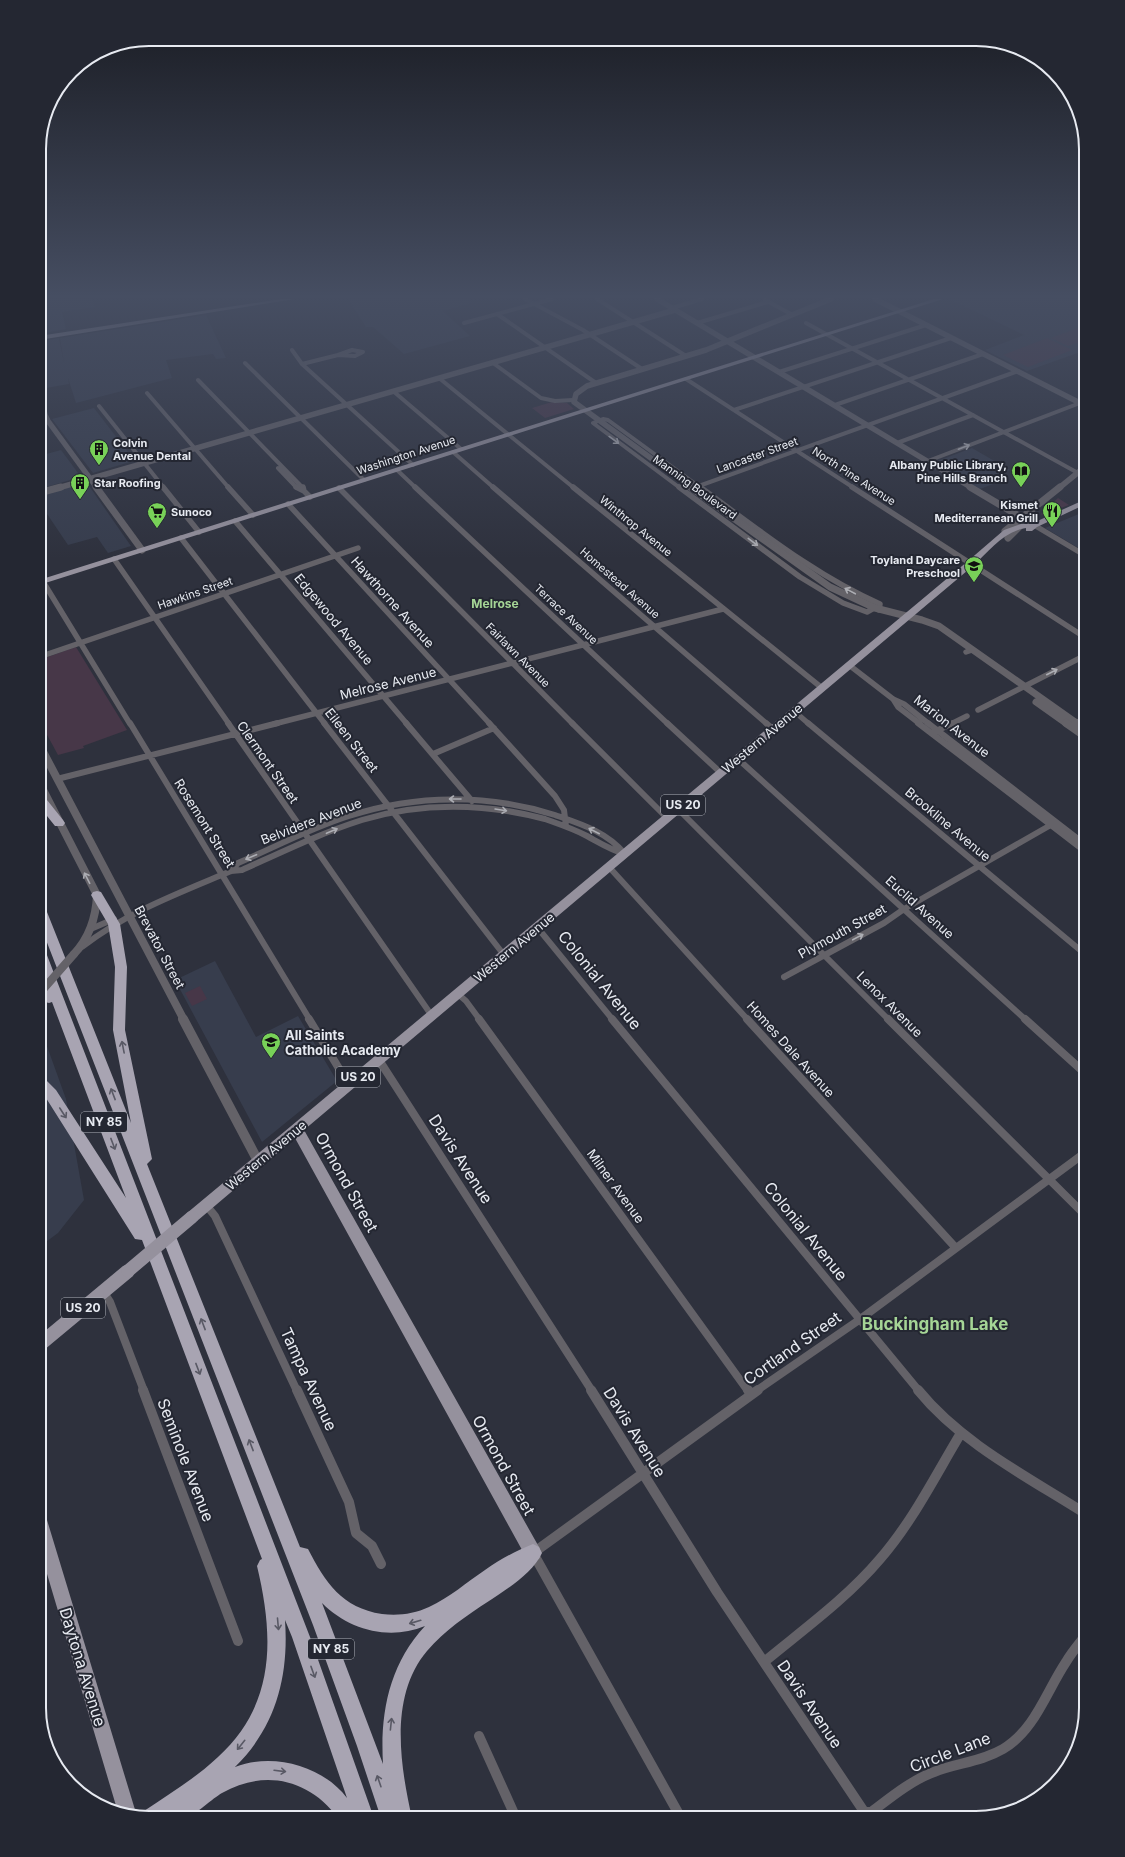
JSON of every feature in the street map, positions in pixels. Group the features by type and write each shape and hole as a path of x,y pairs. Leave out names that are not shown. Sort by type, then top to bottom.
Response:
{"highway":[{"path":"46,807 59,823"},
{"path":"97,896 112,922 121,967 119,1030 142,1147 163,1221"},
{"name":"NY 85","path":"46,925 346,1690 389,1811"},
{"name":"NY 85","path":"46,969 322,1696 362,1811"},
{"path":"46,992 90,1085"},
{"path":"46,1089 51,1094 132,1219 170,1293"},
{"path":"265,1481 321,1591 340,1608 351,1615 376,1623 403,1625 432,1615 511,1562 533,1553"},
{"path":"161,1811 205,1780 233,1755 256,1724 272,1687 278,1648 276,1611 273,1591 245,1491"},
{"path":"400,1811 393,1779 390,1737 394,1703 406,1669 415,1653 438,1626 515,1570 533,1553"},
{"path":"180,1811 221,1782 237,1775 268,1770 282,1771 310,1779 334,1797 345,1811"}],"main road":[{"name":"Washington Avenue","path":"46,578 114,559 665,386"},
{"name":"US 20","path":"1006,535 1032,527 1034,524 1079,505"},
{"name":"US 20","path":"1006,535 1021,522 1034,524"},
{"name":"Western Avenue","path":"46,1339 849,665 912,617 971,563 1006,535"},
{"name":"Ormond Street","path":"297,1129 533,1553"},
{"name":"Daytona Avenue","path":"46,1543 126,1808"}],"street":[{"path":"203,386 253,437 254,441 277,463 298,489 304,491 310,497"},
{"path":"269,386 364,480"},
{"path":"325,386 413,465"},
{"path":"46,491 412,386"},
{"name":"Winthrop Avenue","path":"448,386 822,688"},
{"path":"524,386 542,399 555,401 573,400 579,390 590,386"},
{"name":"North Pine Avenue","path":"696,386 1079,633"},
{"path":"734,410 803,386 928,461 1021,522 1078,473 920,386"},
{"path":"835,406 894,386"},
{"name":"Lancaster Street","path":"684,491 977,386"},
{"path":"1046,386 1079,402"},
{"name":"Homestead Avenue","path":"393,391 457,451 773,729"},
{"path":"147,393 253,515"},
{"name":"Manning Boulevard","path":"573,400 575,404 799,567 845,596 877,609 912,617"},
{"path":"928,461 1079,403"},
{"path":"99,406 199,532"},
{"path":"897,443 973,415"},
{"path":"46,417 142,550"},
{"name":"Manning Boulevard","path":"598,420 608,420 652,451 806,564 850,591 881,606 877,609 866,612 847,605 818,589 593,424 598,420"},
{"name":"Manning Boulevard","path":"637,456 652,451"},
{"name":"Terrace Avenue","path":"398,470 721,773"},
{"name":"Fairlawn Avenue","path":"339,488 667,818"},
{"name":"Hawthorne Avenue","path":"288,504 559,800 567,819"},
{"name":"Edgewood Avenue","path":"235,521 472,800 475,807"},
{"path":"1034,524 1079,550"},
{"name":"Manning Boulevard","path":"741,533 756,527"},
{"name":"Eileen Street","path":"181,538 395,812 504,955"},
{"name":"Hawkins Street","path":"46,655 358,548"},
{"name":"Clermont Street","path":"114,559 432,1016"},
{"path":"791,570 806,564"},
{"name":"Rosemont Street","path":"46,587 223,874 350,1085"},
{"name":"Melrose Avenue","path":"57,779 723,609"},
{"path":"912,617 969,651 1079,730"},
{"path":"978,710 1079,659"},
{"name":"Marion Avenue","path":"849,665 893,699 898,707 935,732 1079,846"},
{"name":"Brookline Avenue","path":"794,711 1079,949"},
{"path":"935,732 967,716"},
{"path":"433,754 494,728"},
{"name":"Brevator Street","path":"46,758 258,1161"},
{"name":"Euclid Avenue","path":"738,758 1079,1068"},
{"path":"46,796 97,896 97,912 93,928 81,947 46,986"},
{"name":"Belvidere Avenue","path":"231,871 238,863 304,834 350,816 389,806 434,800 472,800 520,805 567,819 611,840 619,846 625,854"},
{"name":"Belvidere Avenue","path":"93,928 112,922 223,874 231,871 242,870 340,828 395,812 438,807 475,807 515,812 566,826 612,851 625,854"},
{"name":"Lenox Avenue","path":"678,809 1079,1209"},
{"path":"566,826 567,819"},
{"name":"Marion Avenue","path":"1053,824 1079,841"},
{"name":"Plymouth Street","path":"784,977 884,922 904,909 1053,824"},
{"name":"Homes Dale Avenue","path":"609,867 955,1247"},
{"name":"Belvidere Avenue","path":"81,947 112,922"},
{"name":"Colonial Avenue","path":"537,928 911,1384 937,1412 961,1433 989,1454 1046,1487 1079,1509"},
{"name":"Milner Avenue","path":"458,994 467,1002 751,1395"},
{"name":"Davis Avenue","path":"379,1060 644,1473 717,1592 865,1811"},
{"name":"Cortland Street","path":"533,1553 751,1395 859,1320 955,1247 1079,1157"},
{"name":"Tampa Avenue","path":"206,1205 215,1216 349,1502 356,1533 372,1546 381,1564"},
{"name":"Seminole Avenue","path":"103,1292 110,1302 238,1641"},
{"path":"764,1662 844,1596 877,1562 909,1520 961,1433"},
{"name":"Ormond Street","path":"533,1553 677,1811"},
{"name":"Circle Lane","path":"873,1811 900,1790 919,1779 934,1772 984,1758 1003,1749 1017,1738 1031,1723 1066,1661 1079,1644"},
{"path":"479,1736 513,1811"}],"shaded area":[{"path":"46,386 59,386 46,388"},
{"path":"70,386 143,386 76,403"},
{"path":"552,402 567,403 574,409 545,418 532,408"},
{"path":"94,408 132,459 130,462 93,473 52,419"},
{"path":"972,448 1010,470 989,478 996,483 980,489 935,462"},
{"path":"61,450 81,477 46,487 46,454"},
{"path":"83,482 87,483 131,546 108,553 97,537 68,545 46,512 46,494"},
{"path":"1058,498 1069,505 1042,515 1041,514"},
{"path":"1079,514 1079,548 1045,528"},
{"path":"76,647 127,730 83,746 84,748 58,755 46,733 46,658"},
{"name":"All Saints Catholic Academy","path":"215,961 256,1037 298,1016 337,1081 262,1142 175,980"},
{"path":"200,986 207,999 192,1006 185,993"},
{"path":"46,1043 66,1099 84,1200 58,1233 46,1242"}],"place":[{"name":"Colvin Avenue Dental","path":"99,466"},
{"name":"Albany Public Library, Pine Hills Branch","path":"1021,488"},
{"name":"Star Roofing","path":"80,500"},
{"name":"Kismet Mediterranean Grill","path":"1052,528"},
{"name":"Sunoco","path":"157,529"},
{"name":"Toyland Daycare Preschool","path":"974,583"},
{"name":"All Saints Catholic Academy","path":"271,1059"}],"district":[{"name":"Melrose","path":"495,604"},
{"name":"Buckingham Lake","path":"935,1324"}]}
